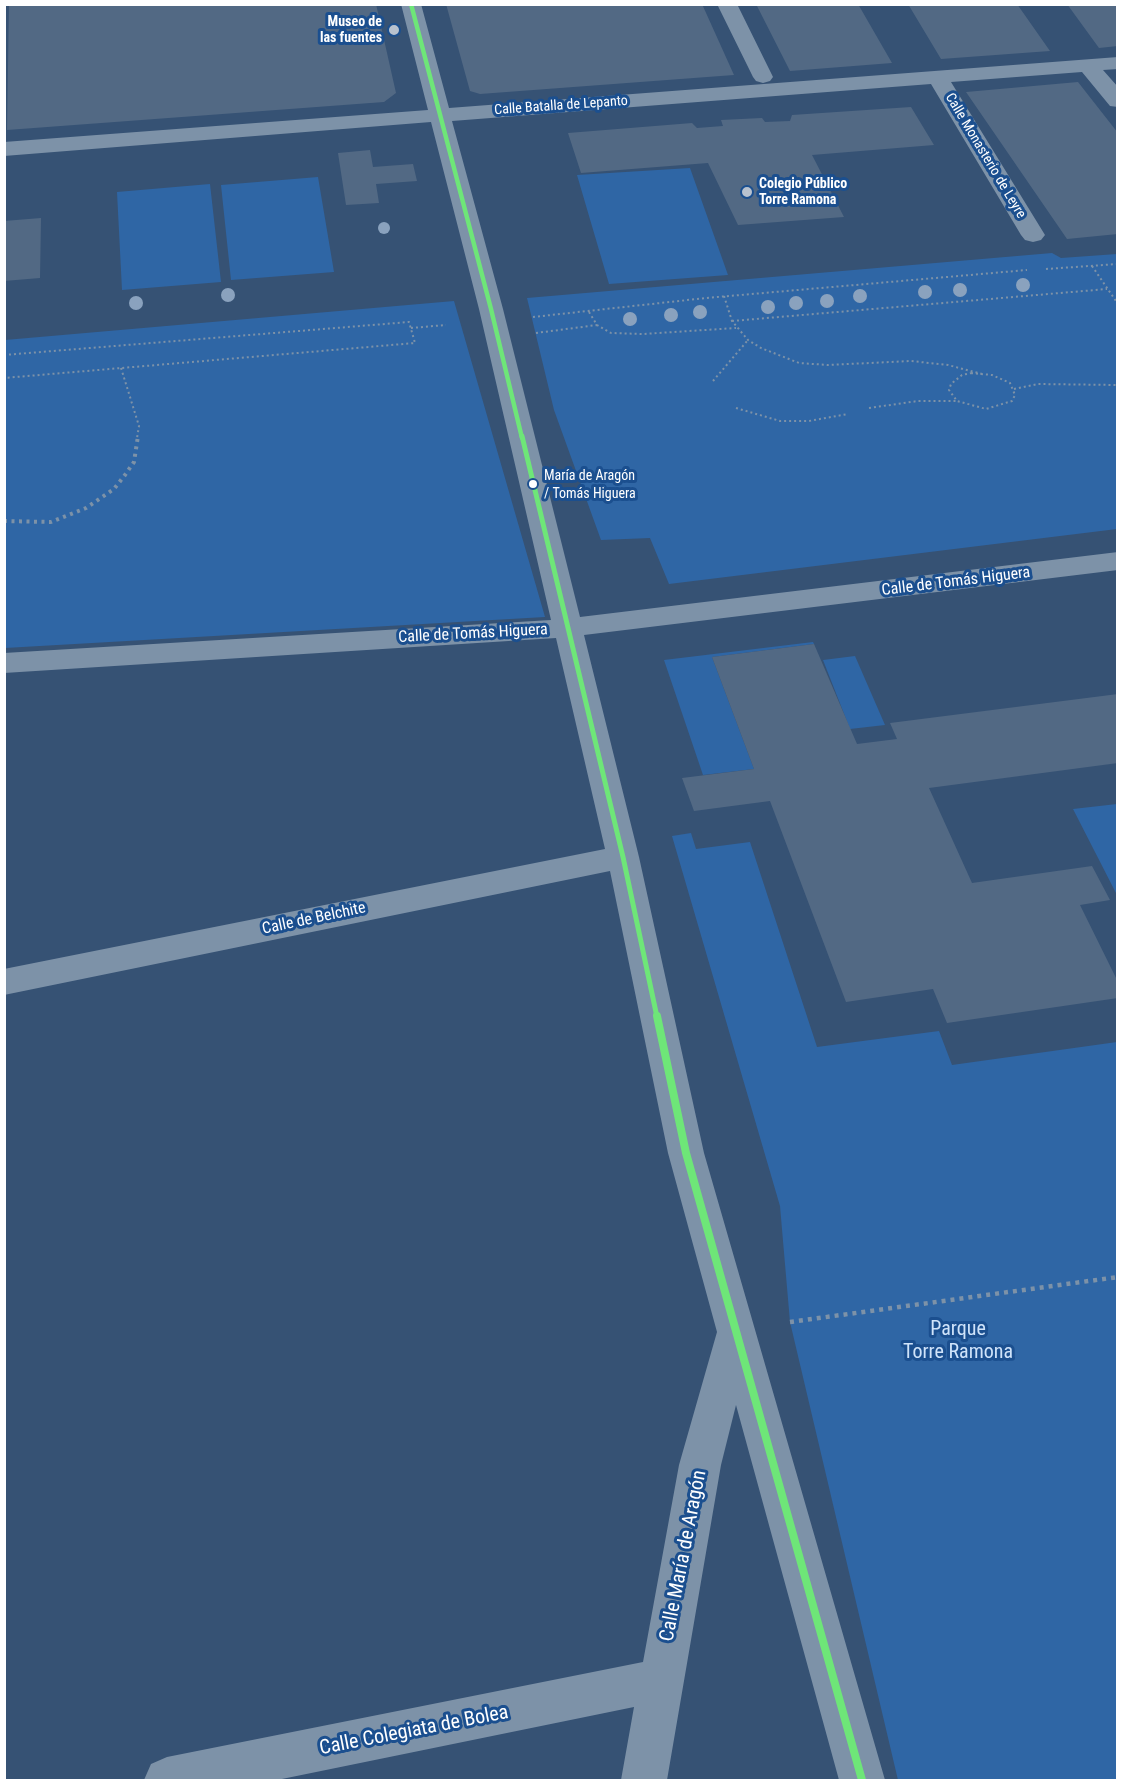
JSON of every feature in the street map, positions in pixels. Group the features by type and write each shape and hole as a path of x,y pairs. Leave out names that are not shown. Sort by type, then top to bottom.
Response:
{"street":[{"path":"411,4 490,309 623,857 686,1153 862,1780"},
{"path":"727,4 763,77"},
{"name":"Calle Batalla de Lepanto","path":"4,149 1118,63"},
{"path":"1088,66 1118,101"},
{"name":"Calle Monasterio de Leyre","path":"936,77 1033,235"},
{"name":"Calle de Tomás Higuera","path":"4,663 567,628 1118,561"},
{"name":"Calle de Belchite","path":"4,982 623,857"},
{"name":"Calle María de Aragón","path":"644,1780 700,1465 736,1334"},
{"name":"Calle Colegiata de Bolea","path":"167,1780 661,1680"}],"path":[{"path":"1043,269 1118,264"},
{"path":"1092,266 1118,304"},
{"path":"533,317 724,296 1031,270"},
{"path":"732,321 1107,289"},
{"path":"724,296 732,321 748,340 761,348 799,363 828,365 864,361 911,361 948,365 1002,378 1014,389 1015,395 1012,401 996,408 975,408 957,401 918,401 869,408"},
{"path":"587,311 592,314 597,325 611,333 643,334 737,328"},
{"path":"4,355 409,322 415,343 4,378"},
{"path":"410,328 446,325"},
{"path":"533,333 597,325"},
{"path":"713,381 748,340"},
{"path":"4,521 51,522 86,508 114,489 134,462 139,426 121,368"},
{"path":"957,401 949,390 951,384 962,375 982,374"},
{"path":"1014,389 1038,384 1118,385"},
{"path":"736,408 780,421 809,421 848,414"},
{"path":"790,1322 1118,1277"}],"green space":[{"path":"690,168 728,275 609,284 577,175"},
{"path":"318,177 334,272 231,280 221,185"},
{"path":"210,184 221,282 122,290 117,192"},
{"path":"1052,253 1061,258 1117,254 1117,529 669,584 650,538 601,540 554,410 527,298"},
{"path":"454,301 545,617 5,648 5,340"},
{"path":"813,642 814,644 712,657 754,769 703,775 664,660"},
{"path":"855,656 885,725 850,729 823,660"},
{"path":"1118,804 1117,895 1073,809"},
{"name":"Parque Torre Ramona","path":"691,833 696,849 750,842 817,1047 939,1031 952,1065 1117,1042 1117,1780 898,1780 790,1322 780,1206 672,836"}],"building":[{"path":"9,4 376,4 396,93 384,102 7,130"},
{"path":"446,4 702,4 734,75 480,94 470,91"},
{"path":"756,4 858,4 892,63 790,71"},
{"path":"908,4 1017,4 1050,51 941,59"},
{"path":"1067,4 1118,4 1118,46 1099,48"},
{"path":"1078,82 1118,133 1118,234 1067,239 966,92"},
{"path":"911,107 934,145 812,155 844,217 738,225 708,163 581,173 568,133 692,123 697,128 723,126 721,120 762,118 765,122 790,121 792,115"},
{"path":"370,150 373,167 413,164 417,181 376,184 379,203 346,205 338,153"},
{"path":"41,218 40,278 4,281 4,221"},
{"path":"814,644 857,744 897,739 890,723 1118,694 1118,763 929,788 972,883 1092,866 1110,900 1080,905 1118,982 1118,998 947,1023 933,989 846,1002 770,801 694,811 682,778 754,769 712,657"}],"transit line":[{"path":"411,4 491,309 623,857 686,1153 862,1780"}],"place":[{"name":"Museo de las fuentes","path":"394,30"},
{"name":"Colegio Público Torre Ramona","path":"747,192"},
{"name":"María de Aragón / Tomás Higuera","path":"533,484"}]}
